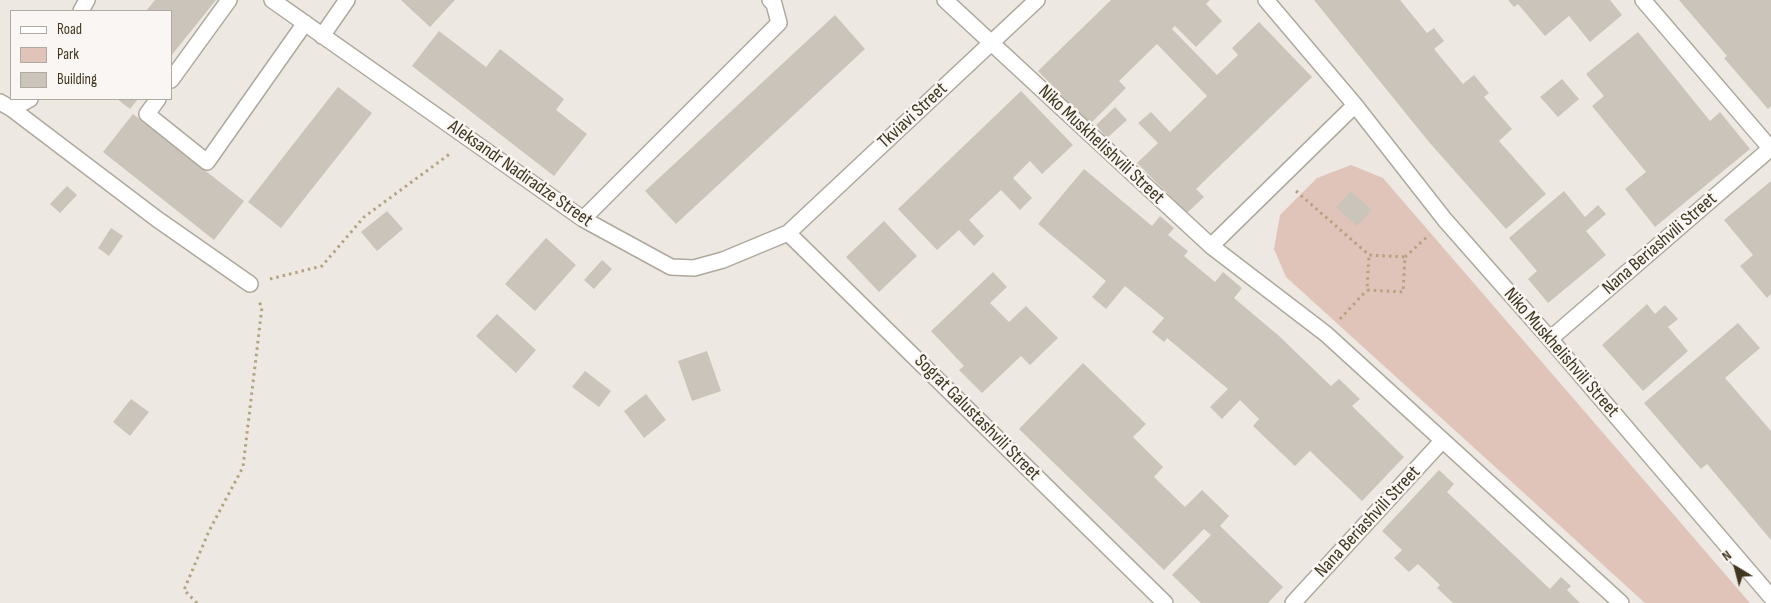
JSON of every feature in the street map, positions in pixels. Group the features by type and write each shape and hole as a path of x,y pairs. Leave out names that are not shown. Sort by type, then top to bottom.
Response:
{"street":[{"path":"172,79 229,0"},
{"name":"Aleksandr Nadiradze Street","path":"272,0 583,220 671,267 694,268 723,260 788,233"},
{"path":"322,36 347,0"},
{"path":"583,220 779,23 774,4 770,0"},
{"name":"Niko Muskhelishvili Street","path":"945,0 1211,246 1326,334 1621,603"},
{"name":"Tkviavi Street","path":"788,233 1036,0"},
{"name":"Niko Muskhelishvili Street","path":"1266,0 1355,105 1445,220 1550,339 1771,597"},
{"path":"1643,0 1771,148"},
{"path":"157,100 147,114 207,162 305,23"},
{"path":"6,106 27,100"},
{"path":"1211,246 1355,105"},
{"path":"6,106 157,219 250,284"},
{"name":"Nana Beriashvili Street","path":"1550,339 1771,148"},
{"name":"Sograt Galustashvili Street","path":"788,233 1165,603"},
{"name":"Nana Beriashvili Street","path":"1293,603 1442,441"}],"path":[{"path":"197,603 184,590 208,531 243,467 262,308 250,284 322,266 364,217 470,139"},
{"path":"1280,177 1370,255 1405,257"},
{"path":"1367,290 1403,292 1405,257 1445,220"},
{"path":"1326,334 1367,290 1370,255"}],"green space":[{"path":"1351,165 1383,178 1750,603 1645,603 1286,277 1274,249 1280,215 1317,178"}],"building":[{"path":"155,0 216,0 172,55 172,10 147,10"},
{"path":"401,0 455,0 430,27"},
{"path":"1111,0 1210,0 1206,4 1222,21 1196,47 1175,26 1172,29 1217,75 1238,55 1232,48 1259,22 1312,77 1196,189 1204,197 1187,213 1137,163 1158,143 1138,123 1151,112 1170,132 1207,96 1157,44 1119,81 1126,88 1090,124 1038,71"},
{"path":"1314,0 1400,0 1427,33 1434,28 1444,41 1434,49 1463,84 1474,75 1489,93 1484,97 1512,129 1499,141 1546,194 1506,229 1429,142"},
{"path":"1508,0 1610,0 1622,15 1590,42 1569,16 1545,36 1518,4 1514,7"},
{"path":"1679,0 1771,0 1771,106 1768,109 1724,58 1727,56"},
{"path":"835,15 865,49 676,224 645,191"},
{"path":"439,31 486,67 500,49 564,99 556,110 587,134 554,176 412,66"},
{"path":"1638,32 1710,121 1720,112 1750,149 1655,227 1625,189 1646,172 1592,106 1604,96 1586,74"},
{"path":"1562,79 1579,99 1558,117 1540,97"},
{"path":"338,87 372,113 281,228 248,202"},
{"path":"1021,91 1073,145 1042,174 1030,161 1013,178 1032,198 1020,210 1001,190 969,220 984,236 974,246 959,230 937,250 898,209"},
{"path":"118,100 137,100 130,109"},
{"path":"1115,107 1127,120 1107,138 1096,125"},
{"path":"133,114 244,201 214,240 103,152"},
{"path":"1084,169 1152,226 1160,216 1174,228 1168,235 1188,251 1184,256 1215,282 1223,272 1242,288 1234,298 1279,336 1331,386 1339,379 1360,399 1352,406 1404,457 1362,501 1310,451 1295,466 1253,426 1259,419 1240,400 1222,419 1210,407 1228,389 1167,338 1164,342 1152,332 1164,318 1125,286 1106,309 1092,297 1106,281 1038,224"},
{"path":"1771,181 1771,294 1767,298 1740,266 1753,255 1724,220"},
{"path":"67,186 77,195 60,213 50,204"},
{"path":"1351,191 1372,210 1357,226 1336,207"},
{"path":"1564,191 1585,217 1598,205 1606,214 1586,231 1606,255 1548,303 1528,279 1537,271 1509,238"},
{"path":"387,211 403,229 377,251 361,232"},
{"path":"884,221 917,256 879,292 846,257"},
{"path":"111,228 123,236 109,256 98,248"},
{"path":"546,238 576,265 535,311 505,284"},
{"path":"602,260 612,269 594,289 584,280"},
{"path":"993,272 1007,287 990,303 1009,322 1026,306 1058,338 1030,365 1021,356 982,393 959,370 964,366 931,331"},
{"path":"1647,304 1655,314 1665,305 1678,319 1668,327 1688,351 1643,391 1602,345"},
{"path":"497,314 536,350 516,373 476,336"},
{"path":"1738,323 1760,348 1725,378 1771,431 1771,540 1707,464 1701,469 1644,403"},
{"path":"707,351 721,391 692,401 678,361"},
{"path":"1083,363 1146,424 1133,437 1163,467 1154,477 1185,507 1202,490 1229,516 1220,526 1283,587 1268,603 1201,603 1172,575 1211,535 1204,529 1164,570 1019,429"},
{"path":"585,371 611,391 599,407 572,387"},
{"path":"646,394 666,420 644,438 624,411"},
{"path":"131,399 149,412 130,436 113,422"},
{"path":"1439,470 1454,484 1447,492 1550,589 1561,577 1571,586 1567,590 1580,603 1453,603 1437,588 1440,585 1418,564 1409,572 1394,558 1402,550 1382,531"}]}
